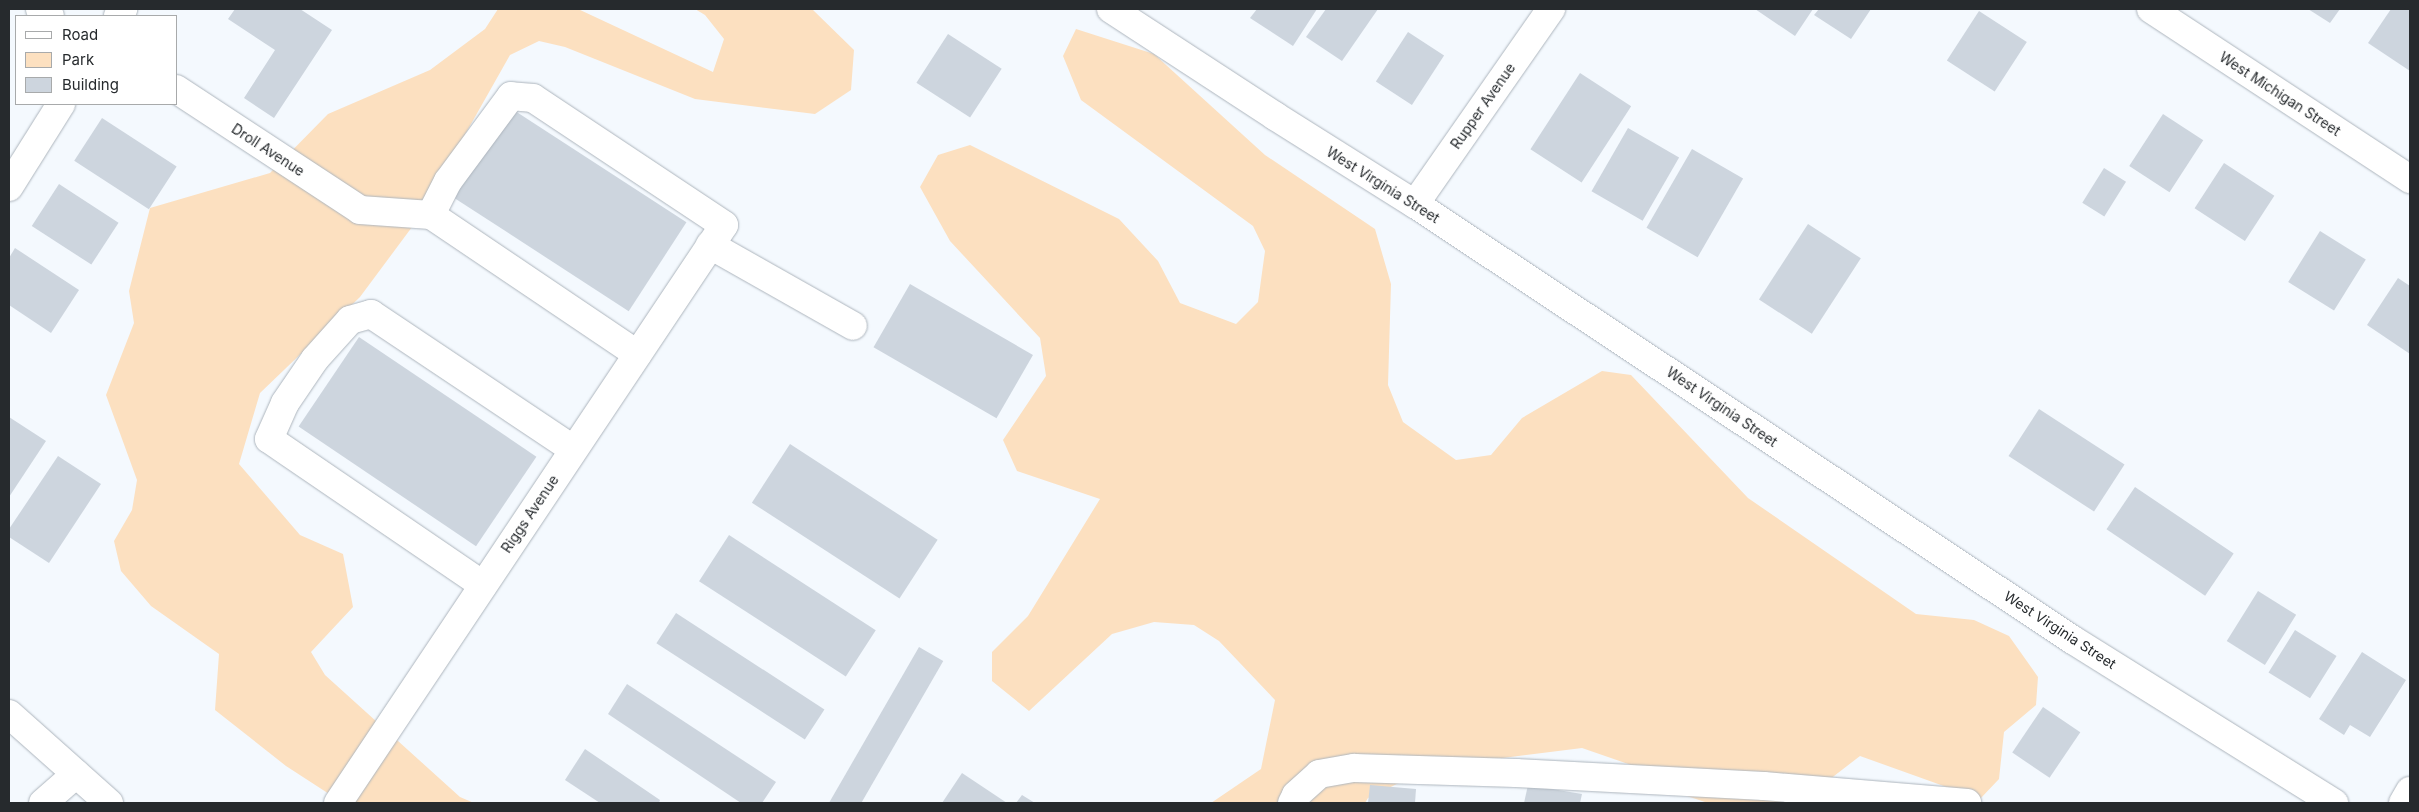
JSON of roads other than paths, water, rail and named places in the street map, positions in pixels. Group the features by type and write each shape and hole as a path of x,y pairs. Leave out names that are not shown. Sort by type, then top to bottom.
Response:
{"street":[{"name":"West Virginia Street","path":"1112,9 1274,116 1415,204 2073,640 2334,803"},
{"name":"Rupper Avenue","path":"1415,204 1552,9"},
{"name":"West Michigan Street","path":"2151,9 2410,179"},
{"name":"Droll Avenue","path":"178,90 360,210 431,215"},
{"path":"637,354 431,215 448,180 511,96 533,98 717,235 853,326"},
{"path":"9,187 60,105"},
{"name":"Riggs Avenue","path":"338,803 717,235"},
{"path":"483,585 269,439 285,403 315,359 350,320 371,314 573,449"},
{"path":"9,714 109,803"},
{"path":"1292,803 1296,795 1319,774 1354,768 1516,773 1764,786 1967,803"},
{"path":"43,803 76,774"},
{"path":"2403,803 2410,792"}]}
